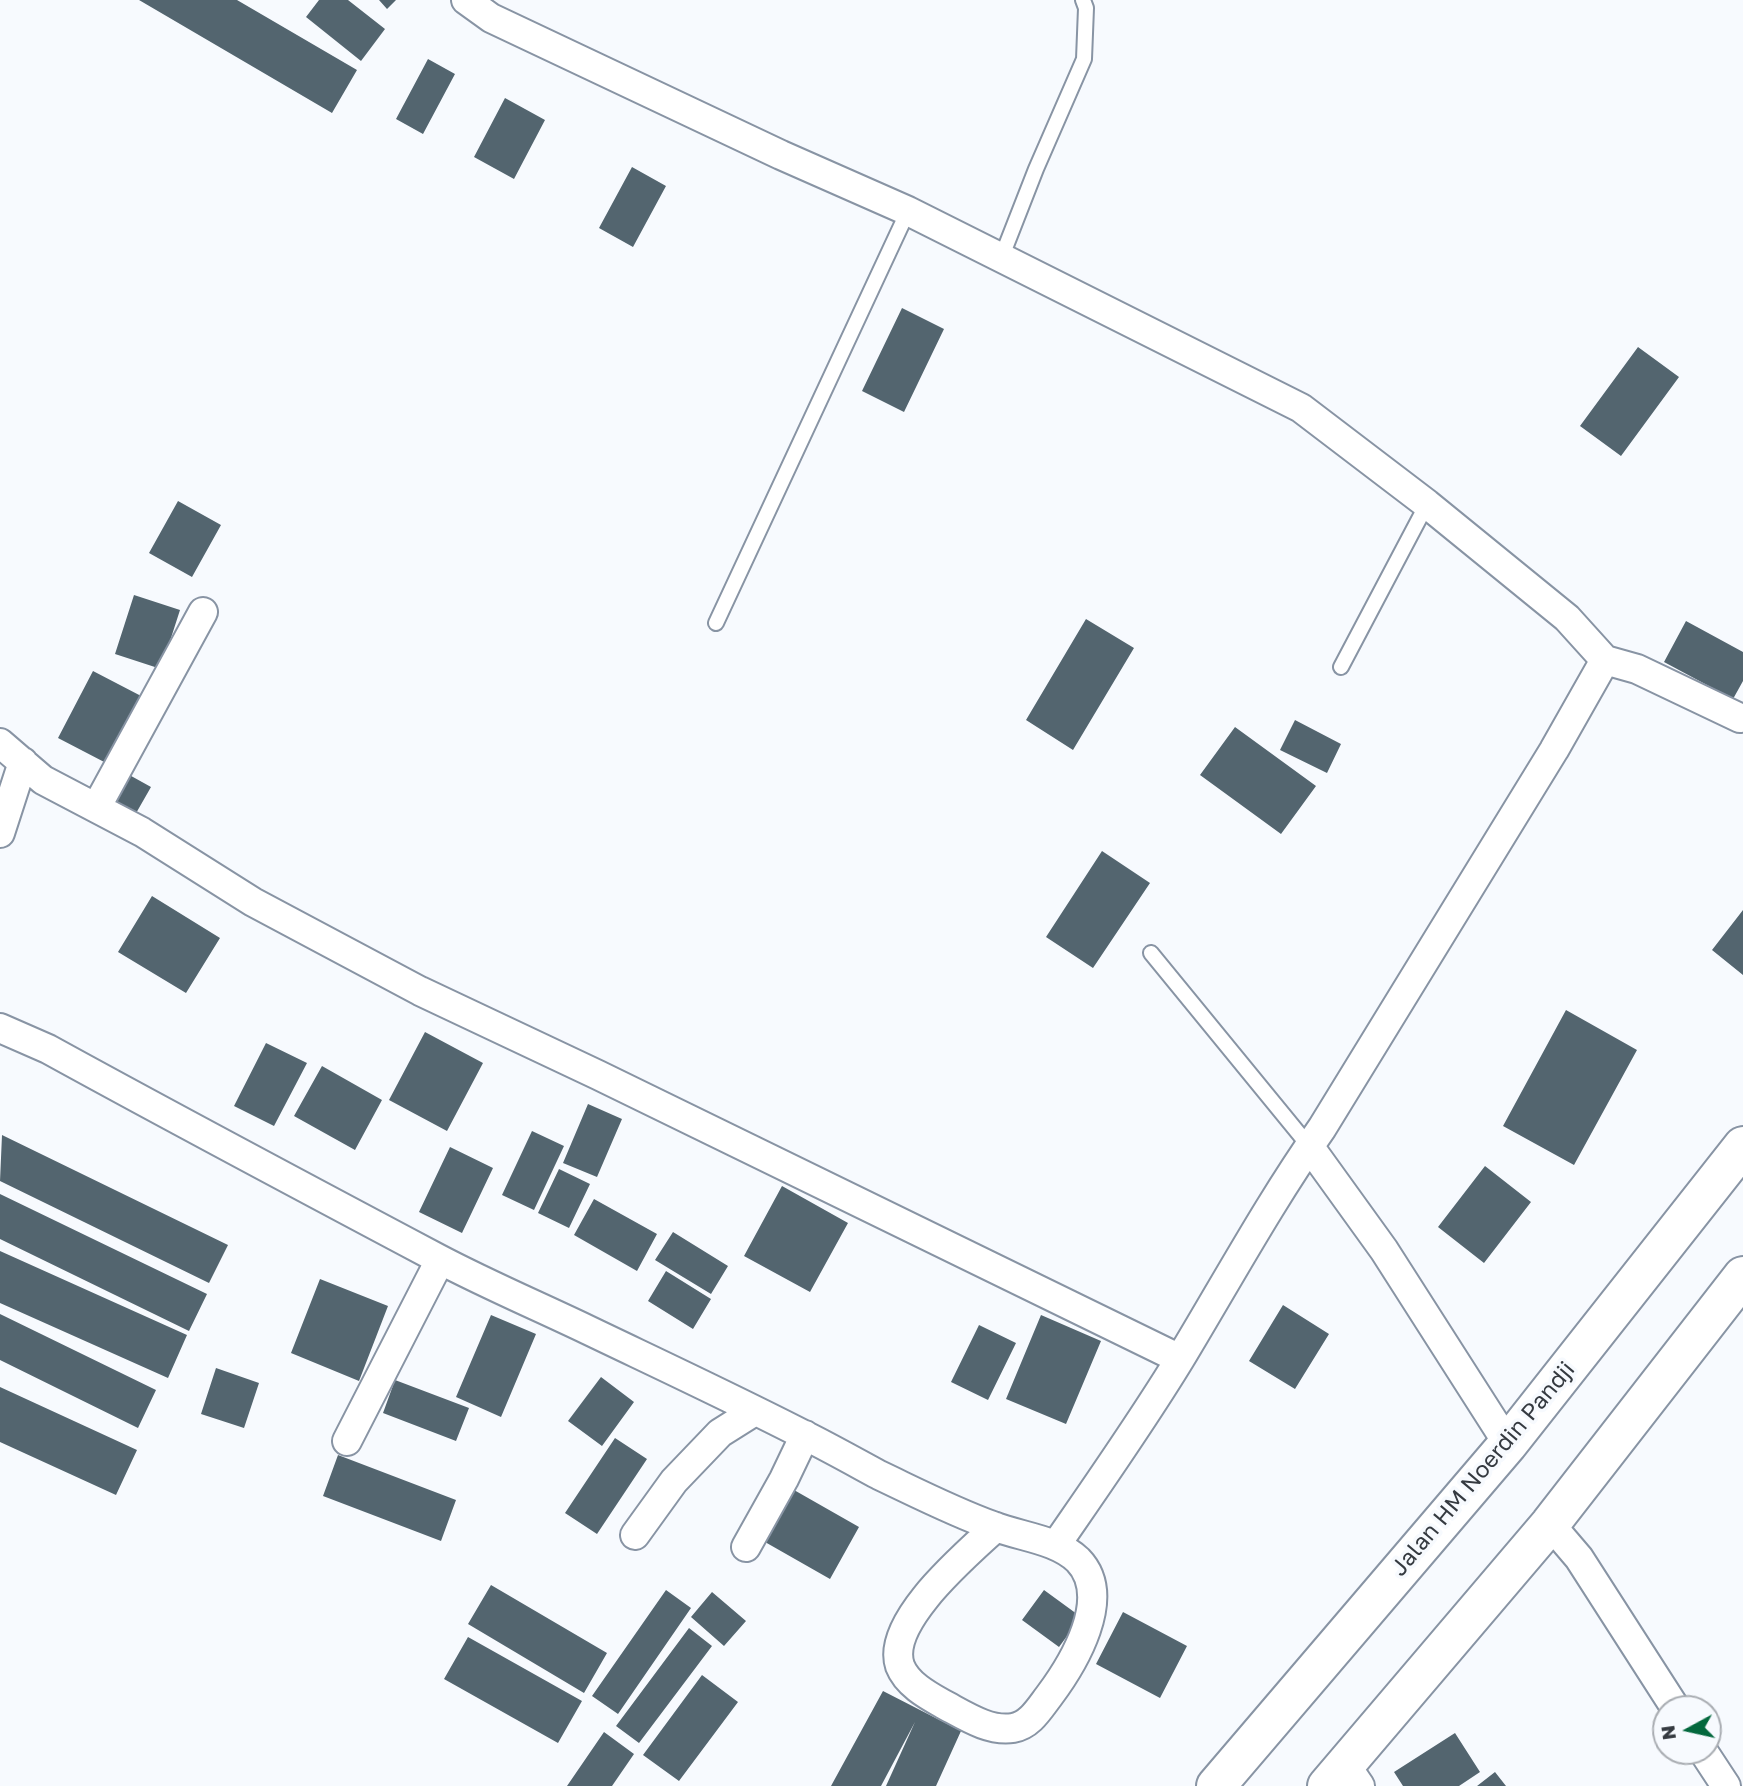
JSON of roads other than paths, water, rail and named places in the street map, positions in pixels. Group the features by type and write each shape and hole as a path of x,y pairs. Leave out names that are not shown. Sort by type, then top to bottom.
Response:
{"main road":[{"name":"Jalan HM Noerdin Pandji","path":"1216,1786 1508,1444 1743,1146"},
{"path":"1344,1779 1550,1524 1743,1276"}],"street":[{"path":"466,0 503,24 1002,256 1301,408 1567,618 1605,660 1637,670 1740,718"},
{"path":"96,808 203,612"},
{"path":"1056,1545 1180,1359 1275,1196 1310,1146 1546,762 1605,660"},
{"path":"0,743 43,780 142,832 253,902 420,991 1180,1359"},
{"path":"0,833 23,762"},
{"path":"0,1028 48,1049 440,1260 805,1435 931,1500 996,1527 1056,1545 1078,1561 1086,1574 1091,1599 1085,1639 1056,1687 1031,1720 1019,1727 998,1729 973,1720 927,1695 904,1673 898,1652 903,1633 917,1609 944,1577 996,1527"},
{"path":"1310,1146 1384,1250 1508,1444"},
{"path":"347,1441 440,1260"},
{"path":"635,1535 674,1481 720,1433 755,1411"},
{"path":"747,1547 805,1435"},
{"path":"1550,1524 1580,1558 1667,1695"},
{"path":"1712,1765 1726,1786"}],"lane":[{"path":"1002,256 1084,59 1086,8 1083,0"},
{"path":"716,623 908,211"},
{"path":"1340,667 1427,505"},
{"path":"1151,953 1310,1146"}]}
